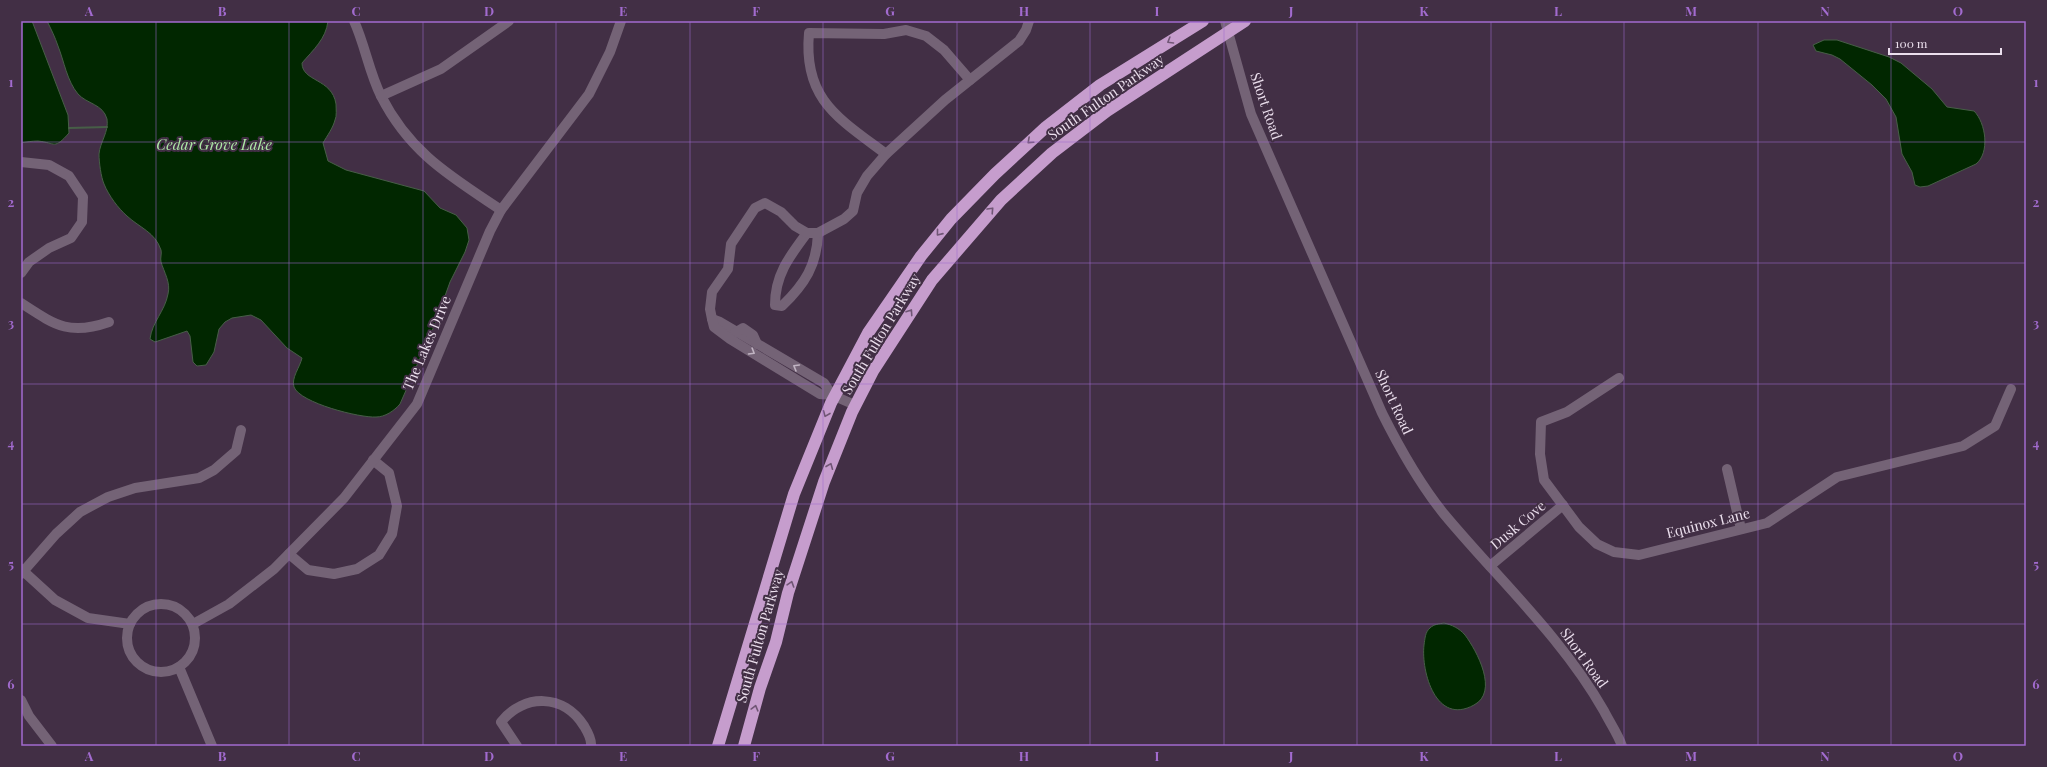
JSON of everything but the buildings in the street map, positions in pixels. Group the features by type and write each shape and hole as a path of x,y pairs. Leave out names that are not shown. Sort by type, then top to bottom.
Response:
{"highway":[{"name":"South Fulton Parkway","path":"718,746 794,494 834,395 868,333 921,256 951,219 994,174 1046,128 1100,85 1203,21"},
{"name":"South Fulton Parkway","path":"744,746 760,688 776,642 788,593 824,482 855,405 897,332 932,280 1000,200 1052,153 1084,128 1226,27 1245,21"}],"street":[{"path":"354,21 381,96 401,131 426,157 453,178 501,210"},
{"path":"381,96 440,69 509,21"},
{"name":"The Lakes Drive","path":"193,624 229,604 274,569 344,498 417,404 490,231 501,210 589,94 610,52 621,21"},
{"path":"777,362 732,335 714,327 710,309 712,292 728,268 731,244 755,208 765,203 781,212 795,226 807,233 818,233 844,219 853,210 857,193 867,176 886,154 970,80 1019,41 1026,30 1029,21"},
{"name":"Short Road","path":"1226,27 1251,114 1385,419 1400,449 1420,481 1444,513 1570,659 1596,697 1622,746"},
{"path":"886,154 836,116 819,94 809,71 807,49 809,32 884,34 906,30 926,36 944,50 970,80"},
{"path":"21,162 49,165 69,176 83,197 82,222 71,238 49,248 29,262 21,273"},
{"path":"807,233 787,260 775,289 774,305 782,306 798,291 812,267 817,249 818,233"},
{"path":"21,303 54,324 70,327 90,328 109,322"},
{"path":"732,335 743,328 749,331 756,344 777,362 820,394 834,395 855,405"},
{"name":"Equinox Lane","path":"1618,378 1567,412 1541,422 1540,454 1544,480 1579,527 1597,544 1620,552 1639,555 1767,523 1837,477 1963,446 1995,426 2012,389"},
{"path":"130,624 88,618 55,600 22,571 56,534 80,512 108,497 135,488 199,478 214,470 236,451 241,430"},
{"path":"289,554 308,570 334,574 356,570 379,555 392,534 398,506 389,473 373,460"},
{"path":"1727,469 1741,529"},
{"name":"Dusk Cove","path":"1490,566 1563,505"},
{"path":"156,604 167,604 178,608 187,614 193,624 196,639 195,647 187,661 179,667 171,671 160,672 149,670 139,665 132,656 128,646 127,635 130,624 136,614 145,608 156,604"},
{"path":"179,667 212,746"},
{"path":"21,700 29,716 49,745"},
{"path":"517,746 501,722 509,712 524,704 543,700 562,705 578,717 586,730 591,746"}],"water":[{"path":"21,21 32,21 68,115 69,133 57,144 38,141 21,143"},
{"name":"Cedar Grove Lake","path":"47,21 328,21 322,39 302,63 303,69 307,74 329,89 336,104 336,117 334,123 323,143 328,161 346,170 424,191 440,208 456,215 467,228 469,240 465,252 450,282 435,324 400,404 395,409 383,416 368,417 331,408 307,399 299,393 293,384 302,358 287,348 261,320 251,315 232,318 225,322 219,329 214,352 206,365 197,366 193,362 190,336 187,331 155,342 150,339 153,327 164,306 169,290 168,282 161,262 161,250 151,234 120,209 106,188 101,174 99,154 106,133 107,119 102,110 78,94 74,89 68,77 56,39"},
{"path":"1824,40 1837,40 1889,57 1901,63 1932,89 1947,107 1974,111 1978,116 1984,130 1985,138 1985,146 1980,159 1976,164 1928,186 1920,187 1915,185 1912,172 1902,154 1896,117 1886,99 1872,85 1840,59 1832,55 1816,51 1813,45"},
{"path":"1444,623 1460,630 1470,642 1480,661 1485,681 1485,691 1481,699 1474,705 1461,710 1450,708 1441,702 1434,693 1428,681 1425,669 1424,645 1426,634 1433,626"}],"waterway":[{"path":"69,128 107,127"}]}
